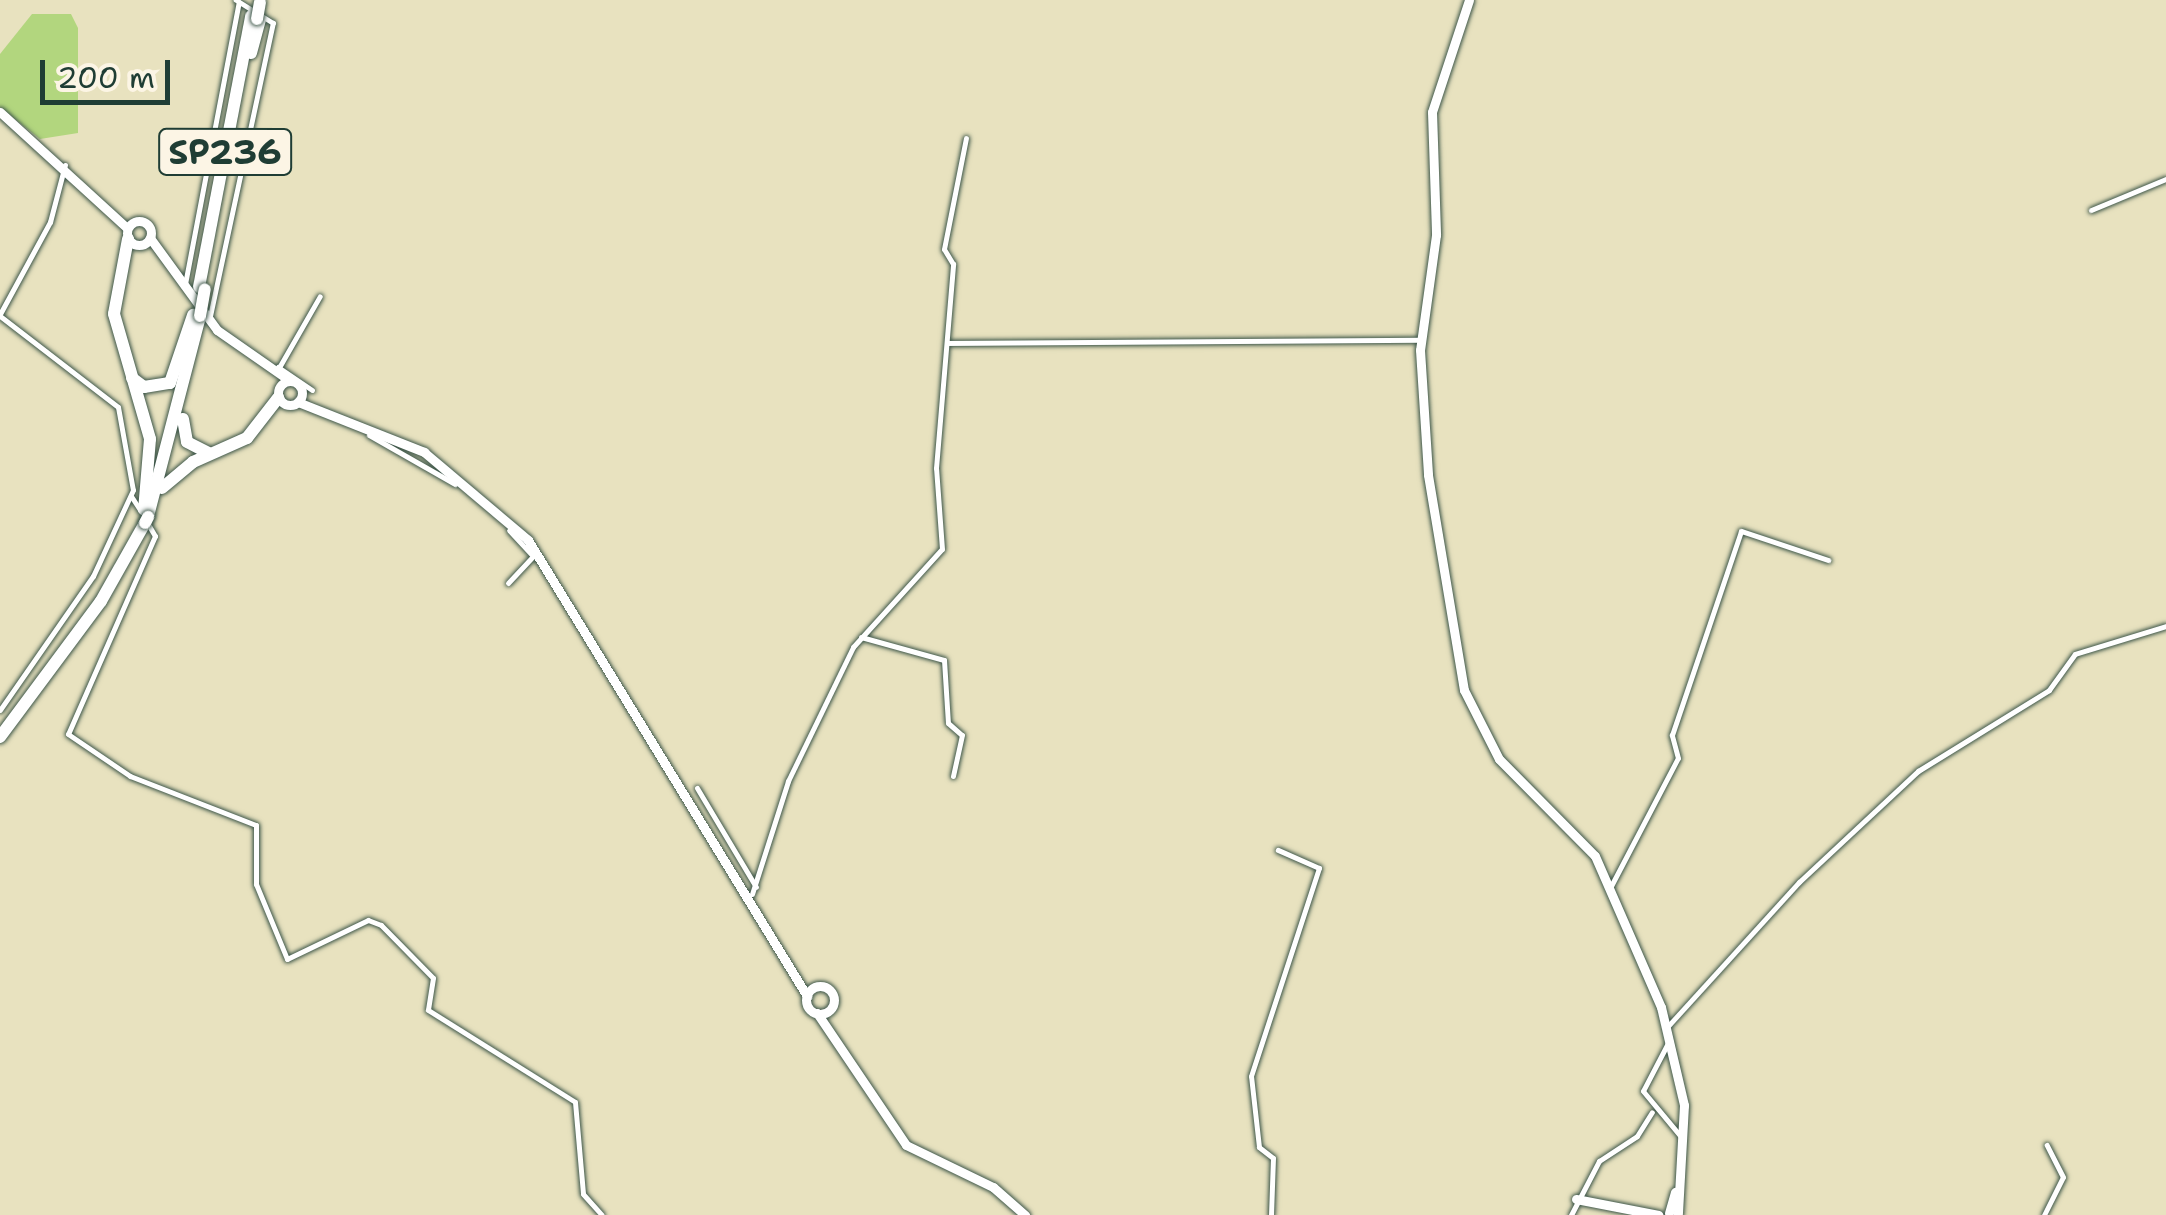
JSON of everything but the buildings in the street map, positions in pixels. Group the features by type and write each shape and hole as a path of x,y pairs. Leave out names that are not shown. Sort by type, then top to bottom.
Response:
{"highway":[{"name":"SP236","path":"0,726 98,593 158,494 201,315 196,288 261,1"},
{"name":"SP236","path":"196,288 256,18"},
{"path":"138,242 114,303 122,364 150,439 144,516"},
{"name":"SP236","path":"0,737 101,601 144,516 201,315"},
{"path":"122,364 144,387 170,382 201,315"},
{"path":"192,357 183,433 199,452 217,453"},
{"path":"158,494 292,399"}],"main road":[{"path":"1469,0 1432,112 1436,235 1420,340 1428,474 1464,690 1484,737 1576,831 1610,886 1668,1026 1684,1139 1670,1214 1639,1214 1576,1199"},
{"path":"0,112 123,216 138,242 196,288"},
{"path":"123,216 137,221"},
{"path":"137,221 138,242"},
{"path":"137,221 138,242"},
{"path":"201,315 238,347 290,381 292,399"},
{"path":"276,371 292,399 326,408 436,460 534,548 738,878 754,890 800,974 807,996 822,1013 906,1145 993,1187 1025,1215"},
{"path":"290,381 292,399"},
{"path":"800,974 834,996 822,1013"},
{"path":"807,996 818,986"}],"street":[{"path":"196,288 238,1 273,23 201,315"},
{"path":"754,890 788,781 859,640 942,550 936,468 952,264 944,249 966,138"},
{"path":"65,164 50,222 0,315 118,407 131,496 155,536 68,734 130,776 256,825 256,884 287,959 376,920 434,978 428,1010 577,1105 584,1194 602,1215"},
{"path":"2091,210 2166,180"},
{"path":"292,399 276,371 320,296"},
{"path":"947,343 1420,340"},
{"path":"326,408 456,484 532,556 641,725 680,796"},
{"path":"0,710 94,576 131,496"},
{"path":"1610,886 1678,758 1672,735 1741,531 1828,560"},
{"path":"508,583 532,556"},
{"path":"1668,1026 1799,882 1918,772 2049,690 2075,654 2166,626"},
{"path":"859,640 944,660 948,723 962,734 953,776"},
{"path":"697,788 754,890"},
{"path":"714,848 738,878 764,927"},
{"path":"1270,1215 1272,1158 1260,1146 1251,1076 1319,868 1278,850"},
{"path":"1671,1039 1644,1086 1652,1112 1684,1139"},
{"path":"1570,1215 1599,1160 1652,1112"},
{"path":"2044,1215 2063,1173 2047,1145"}],"green space":[{"path":"32,14 71,14 78,28 78,133 40,139 0,107 0,54"}]}
